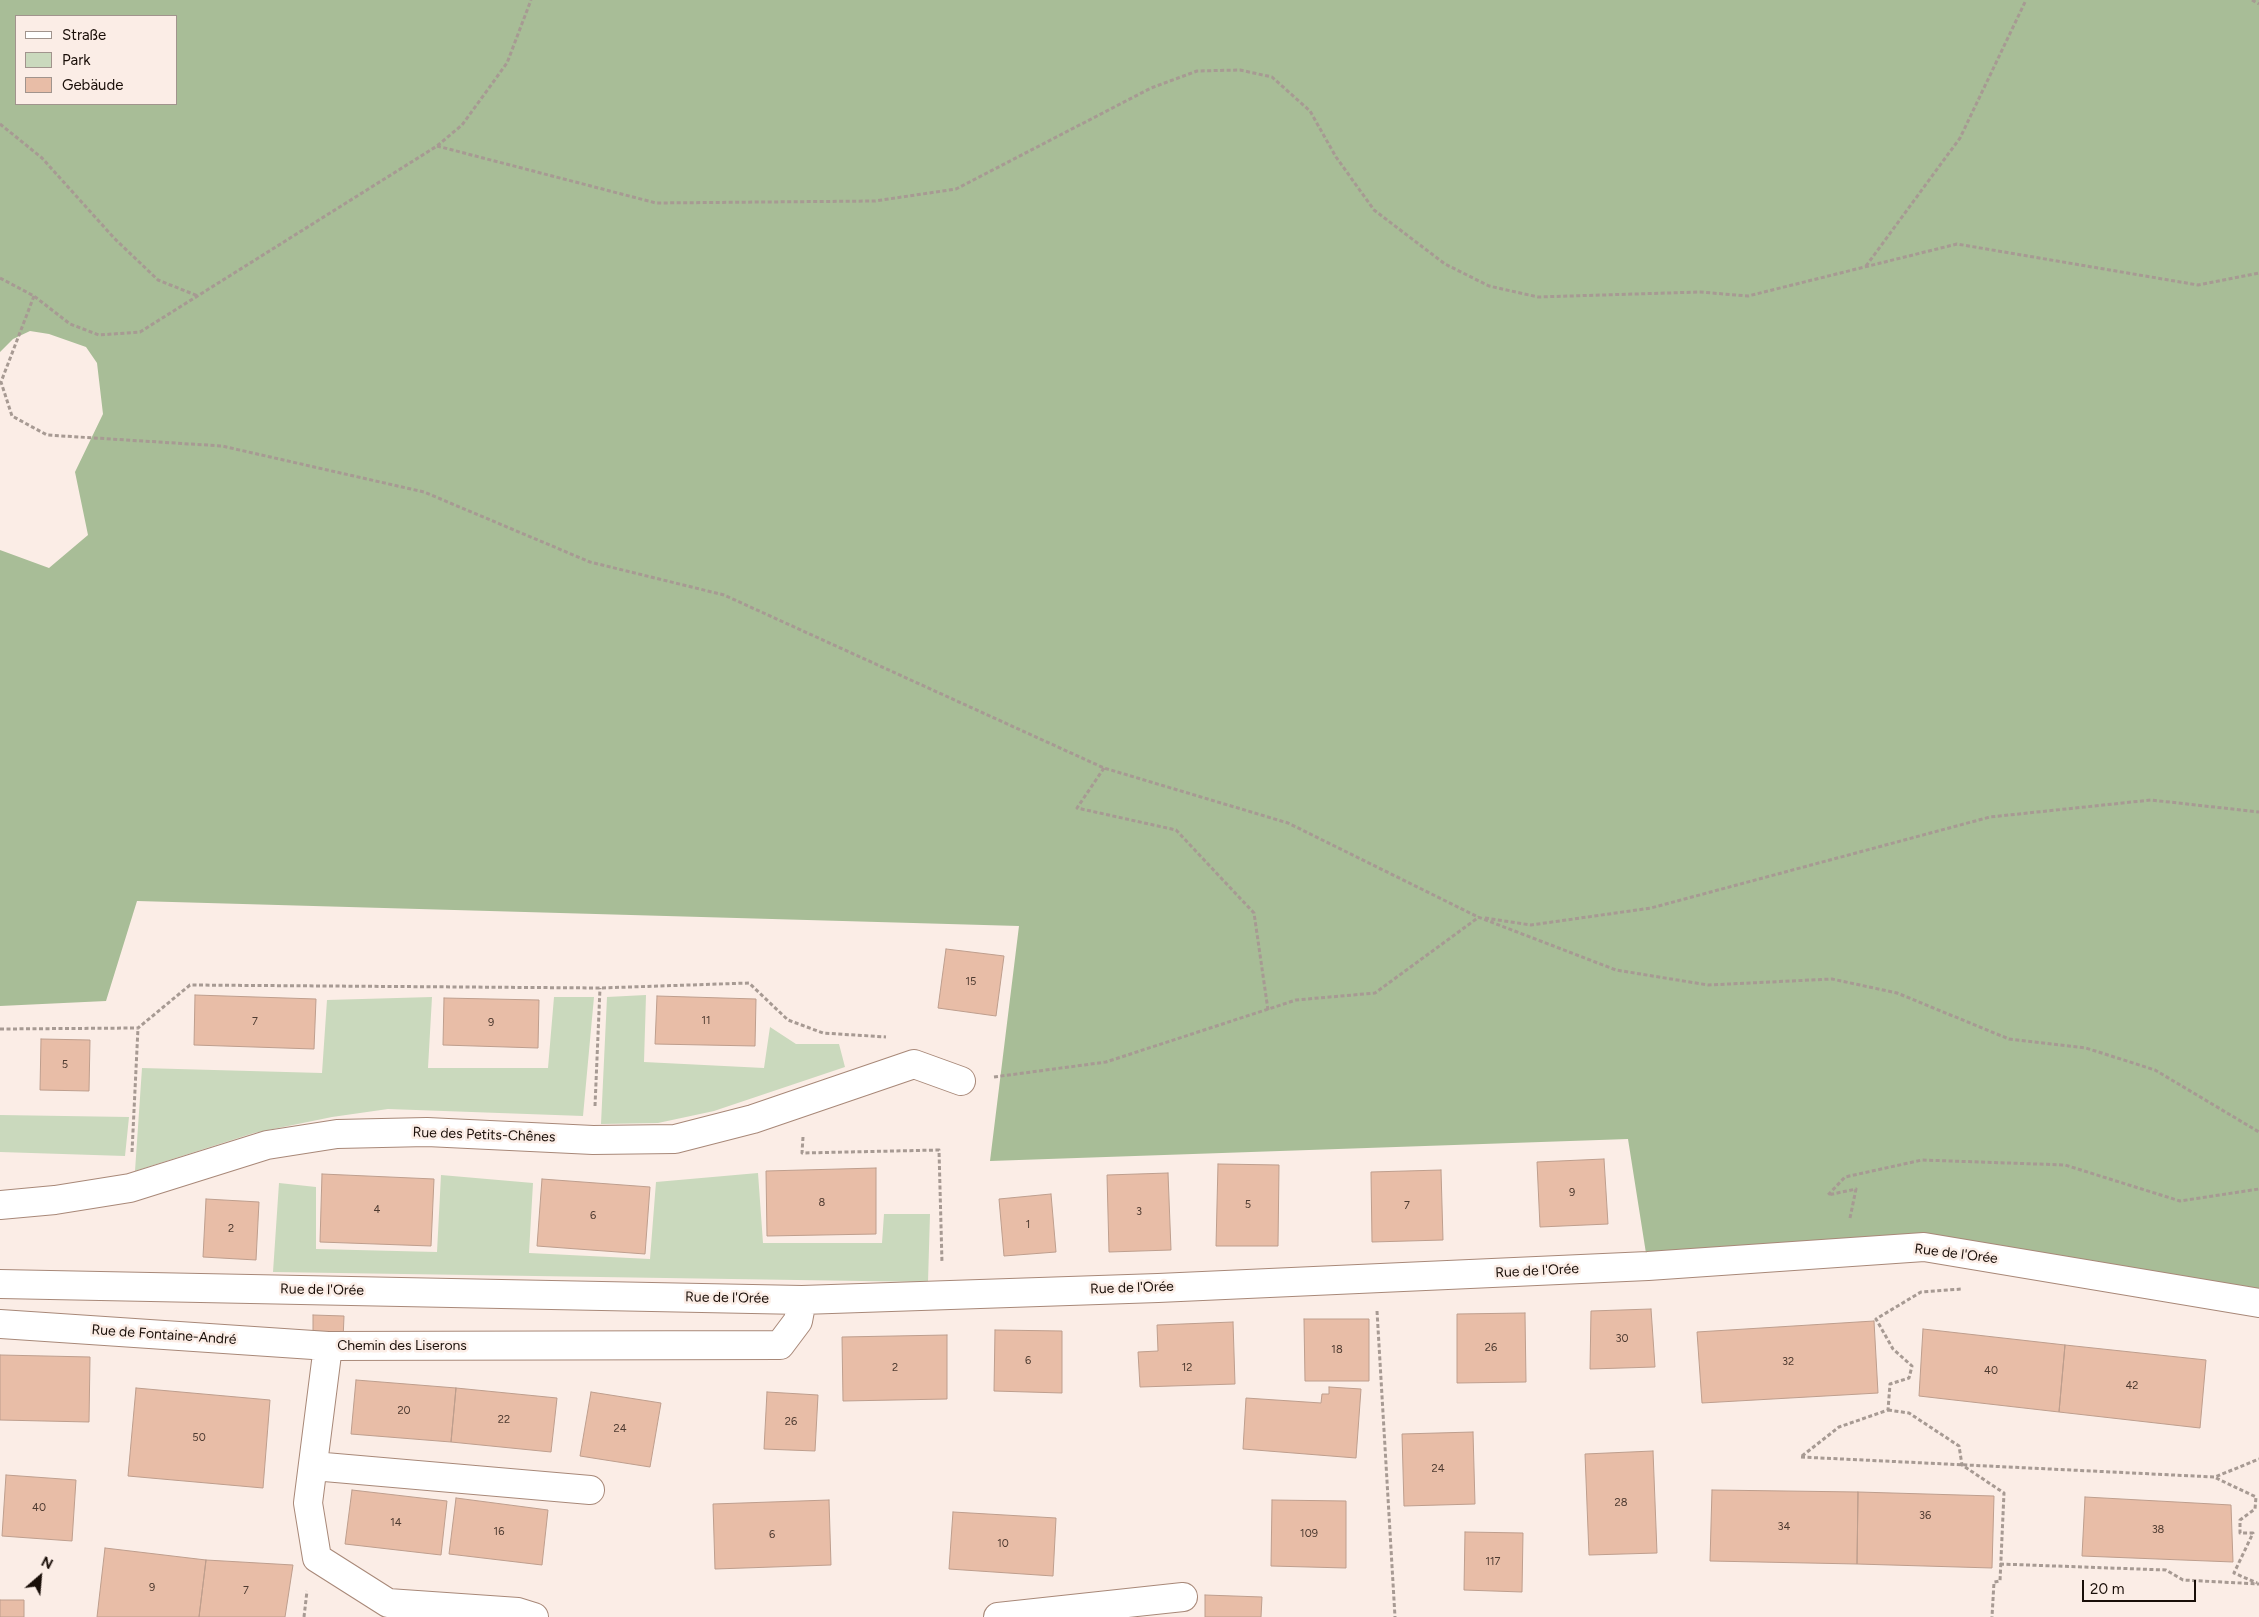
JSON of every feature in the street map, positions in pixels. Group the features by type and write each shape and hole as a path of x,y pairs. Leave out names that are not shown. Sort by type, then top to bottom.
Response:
{"street":[{"path":"914,1064 961,1081"},
{"name":"Rue des Petits-Chênes","path":"0,1205 55,1200 130,1188 267,1144 337,1134 427,1132 593,1140 675,1139 753,1119 914,1064"},
{"name":"Rue de l'Orée","path":"0,1284 802,1300 943,1296 1638,1266 1924,1247 2259,1303"},
{"name":"Chemin des Liserons","path":"534,1617 518,1612 388,1603 317,1558 308,1503 328,1346 780,1345 798,1321 802,1300"},
{"name":"Rue de Fontaine-André","path":"0,1324 328,1346"},
{"path":"313,1466 590,1490"},
{"path":"998,1617 1183,1597"}],"path":[{"path":"0,278 34,296 70,324 99,336 140,332 437,146 462,126 507,63 531,0"},
{"path":"1865,267 1960,138 2026,0"},
{"path":"2252,0 2259,4"},
{"path":"437,146 656,203 874,201 956,188 1151,88 1197,71 1240,70 1272,77 1310,111 1336,157 1374,210 1445,264 1490,286 1538,297 1700,292 1748,296 1957,244 2198,285 2259,274"},
{"path":"0,124 42,158 114,238 158,280 198,296"},
{"path":"34,296 1,382 12,416 47,435 222,446 424,492 590,562 724,595 1104,768 1288,823 1478,917 1616,970 1708,985 1832,979 1897,993 2009,1039 2086,1048 2155,1070 2259,1132"},
{"path":"1104,768 1077,808 1176,830 1254,913 1268,1010"},
{"path":"961,1081 1106,1062 1296,1000 1375,993 1478,917 1531,925 1651,908 1990,816 2151,800 2259,812"},
{"path":"0,1029 138,1028 190,985 600,988 749,983 788,1020 823,1033 908,1038 914,1064"},
{"path":"593,1140 600,988"},
{"path":"130,1188 138,1028"},
{"path":"804,1128 802,1154 939,1150 943,1296"},
{"path":"1859,1218 1849,1218 1856,1189 1828,1195 1845,1177 1922,1160 2065,1164 2180,1201 2259,1189"},
{"path":"1888,1410 1890,1384 1909,1378 1912,1366 1893,1349 1876,1319 1922,1292 1969,1289"},
{"path":"1377,1305 1395,1617"},
{"path":"1992,1617 1994,1582 2000,1581 2000,1564 2004,1493 1962,1465 1958,1446 1910,1413 1888,1410 1839,1427 1801,1456 1962,1465 2215,1477 2256,1497 2255,1509 2240,1520 2240,1533 2253,1533 2234,1572 2259,1584 2183,1580 2166,1570 2000,1564"},
{"path":"2215,1477 2259,1459"}],"green space":[{"path":"0,0 2259,0 2259,1303 1924,1247 1648,1266 1628,1139 990,1161 1019,926 137,901 106,1001 0,1006 0,550 49,568 88,535 75,472 103,414 97,363 86,347 49,334 30,331 13,339 0,352"},
{"path":"646,995 644,1062 764,1068 770,1027 796,1044 839,1044 845,1067 714,1111 658,1123 601,1124 607,997"},
{"path":"432,997 428,1068 548,1068 554,997 594,997 583,1116 388,1109 332,1117 254,1133 135,1171 142,1068 322,1073 327,1000"},
{"path":"0,1115 129,1117 125,1156 0,1152"},
{"path":"758,1173 763,1243 882,1243 884,1214 930,1214 928,1282 273,1272 279,1183 316,1187 316,1249 437,1252 441,1175 533,1183 529,1253 650,1259 656,1182"}],"building":[{"path":"946,949 1004,956 996,1016 938,1008"},
{"path":"195,995 316,999 314,1049 194,1045"},
{"path":"657,996 756,999 755,1046 655,1044"},
{"path":"444,998 539,1000 538,1048 443,1045"},
{"path":"41,1039 90,1040 89,1091 40,1090"},
{"path":"1604,1159 1608,1224 1540,1227 1537,1162"},
{"path":"1218,1164 1279,1165 1278,1246 1216,1246"},
{"path":"876,1168 876,1234 767,1236 766,1171"},
{"path":"1441,1170 1443,1240 1372,1242 1371,1172"},
{"path":"1168,1173 1171,1250 1109,1252 1107,1175"},
{"path":"322,1174 434,1179 431,1246 320,1242"},
{"path":"542,1179 650,1187 645,1254 537,1246"},
{"path":"1051,1194 1056,1252 1004,1256 999,1199"},
{"path":"206,1199 259,1202 256,1260 203,1257"},
{"path":"1651,1309 1655,1367 1590,1369 1591,1311"},
{"path":"1525,1313 1526,1382 1457,1383 1457,1314"},
{"path":"313,1315 344,1316 343,1340 313,1339"},
{"path":"1304,1319 1369,1319 1369,1381 1305,1381"},
{"path":"1874,1321 1878,1393 1702,1403 1697,1332"},
{"path":"1233,1322 1235,1384 1140,1387 1138,1352 1158,1351 1157,1325"},
{"path":"1923,1329 2065,1345 2059,1412 1919,1396"},
{"path":"995,1330 1062,1331 1062,1393 994,1391"},
{"path":"947,1335 947,1399 843,1401 842,1337"},
{"path":"2065,1345 2206,1360 2200,1428 2059,1412"},
{"path":"0,1355 90,1357 89,1422 0,1420"},
{"path":"356,1380 456,1388 451,1442 351,1434"},
{"path":"1329,1387 1361,1389 1356,1458 1243,1449 1246,1398 1321,1403 1322,1394 1329,1394"},
{"path":"136,1388 270,1400 263,1488 128,1476"},
{"path":"456,1388 557,1398 551,1452 451,1442"},
{"path":"591,1392 661,1403 650,1467 580,1456"},
{"path":"767,1392 818,1395 815,1451 764,1449"},
{"path":"1473,1432 1475,1504 1404,1506 1402,1434"},
{"path":"1653,1451 1657,1553 1589,1555 1585,1454"},
{"path":"6,1475 76,1480 72,1541 2,1536"},
{"path":"352,1490 447,1501 441,1555 345,1544"},
{"path":"1712,1490 1858,1492 1857,1564 1710,1561"},
{"path":"1858,1492 1994,1496 1992,1568 1857,1564"},
{"path":"2085,1497 2231,1505 2233,1562 2082,1556"},
{"path":"456,1498 548,1510 542,1565 449,1554"},
{"path":"829,1500 831,1565 715,1569 713,1504"},
{"path":"1272,1500 1346,1501 1346,1568 1271,1566"},
{"path":"953,1512 1056,1518 1053,1576 949,1569"},
{"path":"1465,1532 1523,1533 1522,1592 1464,1590"},
{"path":"105,1548 206,1560 199,1617 97,1617"},
{"path":"206,1560 293,1565 285,1617 199,1617"},
{"path":"1205,1595 1262,1597 1261,1617 1205,1617"},
{"path":"0,1600 24,1600 24,1617 0,1617"}]}
